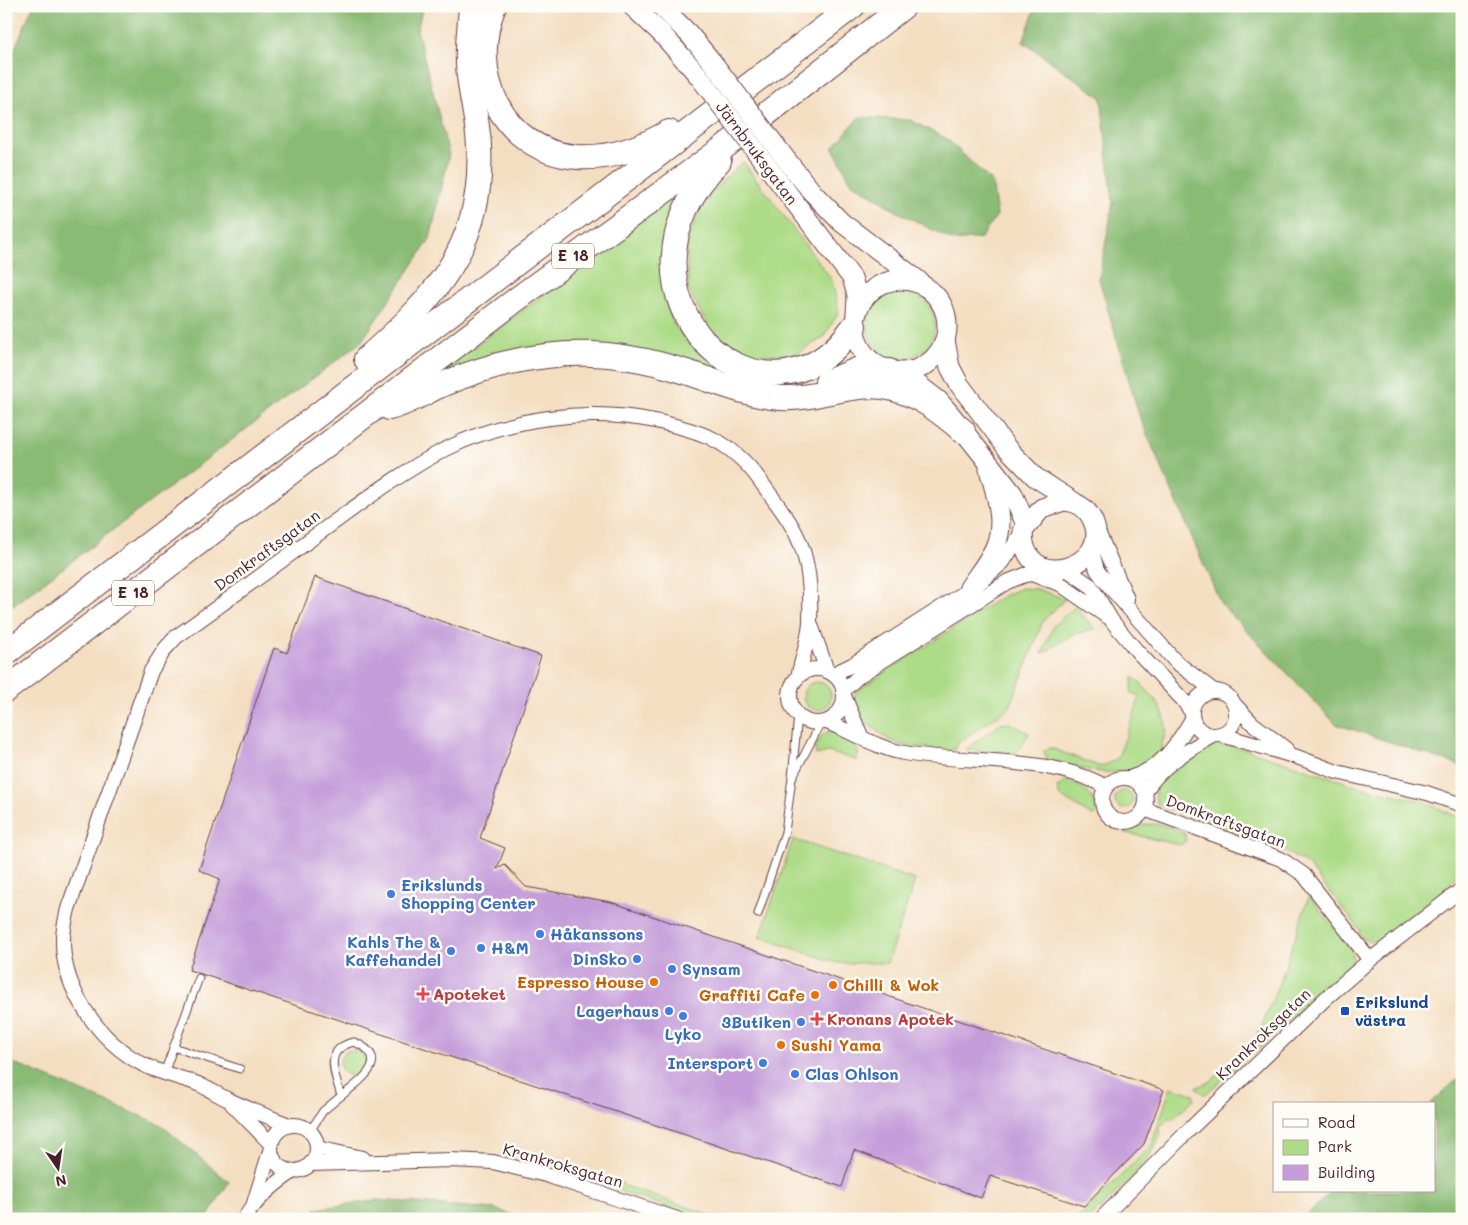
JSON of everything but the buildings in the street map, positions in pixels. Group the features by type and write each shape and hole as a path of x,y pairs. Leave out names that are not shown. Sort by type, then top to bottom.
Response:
{"highway":[{"name":"E 18","path":"324,409 332,390 384,343 435,291 446,275 464,240 476,203 480,164 468,65 471,6"},
{"name":"E 18","path":"494,6 485,34 483,54 485,73 490,91 510,123 524,136 540,146 577,157 615,154 652,142 687,122 704,118"},
{"name":"E 18","path":"6,653 853,6"},
{"name":"E 18","path":"6,690 606,231 781,103 904,6"},
{"name":"E 18","path":"781,103 776,117 748,136 718,162 693,192 678,228 673,257 674,286 679,304 688,322 712,350 737,365 765,372 783,373 802,369 819,362 835,351 855,320"},
{"name":"E 18","path":"368,413 398,406 452,380 489,367 528,358 567,354 606,355 646,360 742,390 783,392 823,384 858,369 896,372"},
{"path":"742,390 762,396 783,398 805,397 852,386 872,385 893,388 931,406 963,432"}],"street":[{"name":"Järnbruksgatan","path":"632,6 661,33 698,75 852,278 857,295 855,320"},
{"name":"Järnbruksgatan","path":"661,6 689,34 713,63 813,193 841,222 924,285"},
{"path":"1130,607 1087,511 1031,474 1007,448 959,384 950,367 946,340 948,326 943,305 932,291 924,285 901,279 886,282 870,291 860,303 855,320 859,346 865,356 877,366 896,372 938,400 1013,494 1025,528 1026,550 1032,558 1040,565 1061,569 1091,586 1112,621 1182,700 1192,716 1196,727 1204,734 1218,735 1297,757 1337,772 1428,793 1462,806"},
{"path":"896,372 926,365 938,354 946,340"},
{"name":"Domkraftsgatan","path":"289,1125 228,1100 197,1084 164,1073 129,1056 113,1043 93,1022 72,983 63,938 68,909 151,671 165,648 176,637 394,480 444,450 468,440 542,419 609,416 644,419 706,434 727,445 747,463 791,524 804,553 810,622 830,673"},
{"path":"969,588 997,543 1000,528 997,500 987,463"},
{"path":"830,673 852,665 969,588 978,584 1003,562 1036,513 1047,505 1064,501 1076,503"},
{"path":"824,722 839,712 844,694 860,675 1007,582 1025,575 1061,569 1078,563 1091,548 1095,536 1093,522"},
{"path":"1091,548 1094,561 1102,578 1130,607 1176,662 1214,691"},
{"path":"1025,575 1036,575 1060,584 1080,596 1112,621"},
{"name":"Domkraftsgatan","path":"798,677 810,622"},
{"path":"861,736 840,682 830,673 814,669 798,677 792,685 790,695 792,706 798,715 808,722 824,722 861,736 886,749 904,753 940,758 1041,766 1095,781 1106,787"},
{"path":"1236,706 1237,718 1232,728 1188,751 1160,772 1145,792 1144,809 1139,816 1131,821 1122,822 1113,819 1106,813 1102,805 1102,796 1106,787 1116,779 1142,775 1167,757 1192,716 1193,705 1205,692 1223,692 1231,698 1236,706 1264,734 1297,757"},
{"path":"1129,778 1138,783 1145,792"},
{"name":"Domkraftsgatan","path":"1144,809 1281,859 1304,875 1370,960"},
{"name":"Krankroksgatan","path":"1101,1219 1187,1132 1326,998 1370,960 1462,889"},
{"name":"Domkraftsgatan","path":"228,1100 271,1146"},
{"path":"244,1219 254,1204 275,1183 310,1164 317,1148 315,1139 310,1131 300,1126 289,1125 274,1135 254,1204"},
{"path":"271,1146 272,1157 278,1164 294,1171"},
{"name":"Krankroksgatan","path":"317,1148 376,1161"},
{"name":"Krankroksgatan","path":"310,1164 451,1160 506,1164 546,1175 677,1219"}],"lane":[{"path":"758,914 785,832 798,715"},
{"path":"792,778 824,722"},
{"path":"164,1073 198,978"},
{"path":"310,1131 322,1111 364,1080 372,1070 372,1057 366,1047 354,1042 343,1045 336,1052 332,1064 340,1096"},
{"path":"173,1047 240,1068"}],"green space":[{"path":"33,6 423,6 417,30 449,155 430,239 361,342 6,611 6,69"},
{"path":"1036,6 1462,6 1462,766 1336,724 1221,604 1140,418 1099,279 1113,203 1101,97 1023,42"},
{"path":"859,117 910,120 947,139 992,182 997,215 981,238 954,241 898,212 851,182 833,148"},
{"path":"743,162 832,280 839,312 823,338 794,355 753,355 711,332 688,289 687,242 700,208 720,183"},
{"path":"687,186 668,230 662,269 664,298 674,325 700,354 818,372 820,377 800,383 760,384 662,355 436,376"},
{"path":"908,291 920,297 929,306 935,318 933,338 925,349 908,359 894,359 877,349 869,338 867,318 877,301 888,293"},
{"path":"1021,588 1037,589 1065,599 1043,621 1010,707 959,742 953,751 903,746 886,738 861,718 854,706 855,692 1003,596"},
{"path":"1075,607 1095,629 1072,635 1042,654 1054,625"},
{"path":"1133,677 1154,698 1164,716 1166,725 1165,735 1161,744 1164,750 1152,761 1139,768 1124,772 1093,771 1047,760 1044,750 1051,748 1101,767 1118,758 1140,697 1131,693"},
{"path":"817,682 827,686 831,696 827,706 817,710 807,706 803,696 807,686"},
{"path":"1010,723 1029,733 1020,749 1015,753 965,750 1001,724"},
{"path":"830,731 855,746 859,754 856,760 828,752 816,755 818,740"},
{"path":"1215,745 1239,747 1360,787 1425,802 1462,819 1462,870 1447,887 1383,938 1376,941 1367,941 1359,934 1360,930 1307,864 1286,852 1158,805 1155,795 1157,785 1163,776 1172,767 1194,753"},
{"path":"1065,781 1077,784 1087,792 1094,802 1097,814 1092,816 1060,796 1057,788"},
{"path":"1120,791 1128,791 1133,796 1131,807 1120,809 1115,804 1115,796"},
{"path":"1151,824 1173,828 1185,834 1186,841 1180,845 1126,833 1125,829"},
{"path":"793,839 915,880 887,963 837,963 760,937"},
{"path":"1309,896 1351,949 1353,957 1350,965 1253,1054 1252,1050 1282,976"},
{"path":"353,1050 362,1054 366,1063 362,1072 353,1076 344,1072 340,1063 344,1054"},
{"path":"1241,1058 1246,1060 1204,1095 1196,1087 1208,1083"},
{"path":"6,1060 160,1124 229,1182 206,1219 6,1219"},
{"path":"1462,1075 1462,1219 1302,1219 1331,1192 1436,1192 1436,1102 1432,1102"},
{"path":"1171,1087 1193,1094 1194,1099 1172,1120 1169,1118 1159,1128 1161,1132 1150,1155 1120,1190 1088,1219 1075,1219 1151,1146"},
{"path":"621,1182 624,1186 723,1219 703,1219 620,1191 618,1184"},
{"path":"378,1200 495,1209 524,1219 315,1219 315,1209"}],"place":[{"name":"Erikslunds Shopping Center","path":"391,894"},
{"name":"Håkanssons","path":"540,934"},
{"name":"H&M","path":"481,948"},
{"name":"Kahls The & Kaffehandel","path":"451,951"},
{"name":"DinSko","path":"637,959"},
{"name":"Synsam","path":"672,969"},
{"name":"Espresso House","path":"654,982"},
{"name":"Chilli & Wok","path":"833,985"},
{"name":"Apoteket","path":"423,994"},
{"name":"Graffiti Cafe","path":"815,995"},
{"name":"Lagerhaus","path":"669,1011"},
{"name":"Erikslund västra","path":"1345,1011"},
{"name":"Lyko","path":"683,1016"},
{"name":"Kronans Apotek","path":"817,1019"},
{"name":"3Butiken","path":"801,1022"},
{"name":"Sushi Yama","path":"781,1045"},
{"name":"Intersport","path":"763,1063"},
{"name":"Clas Ohlson","path":"795,1074"}]}
